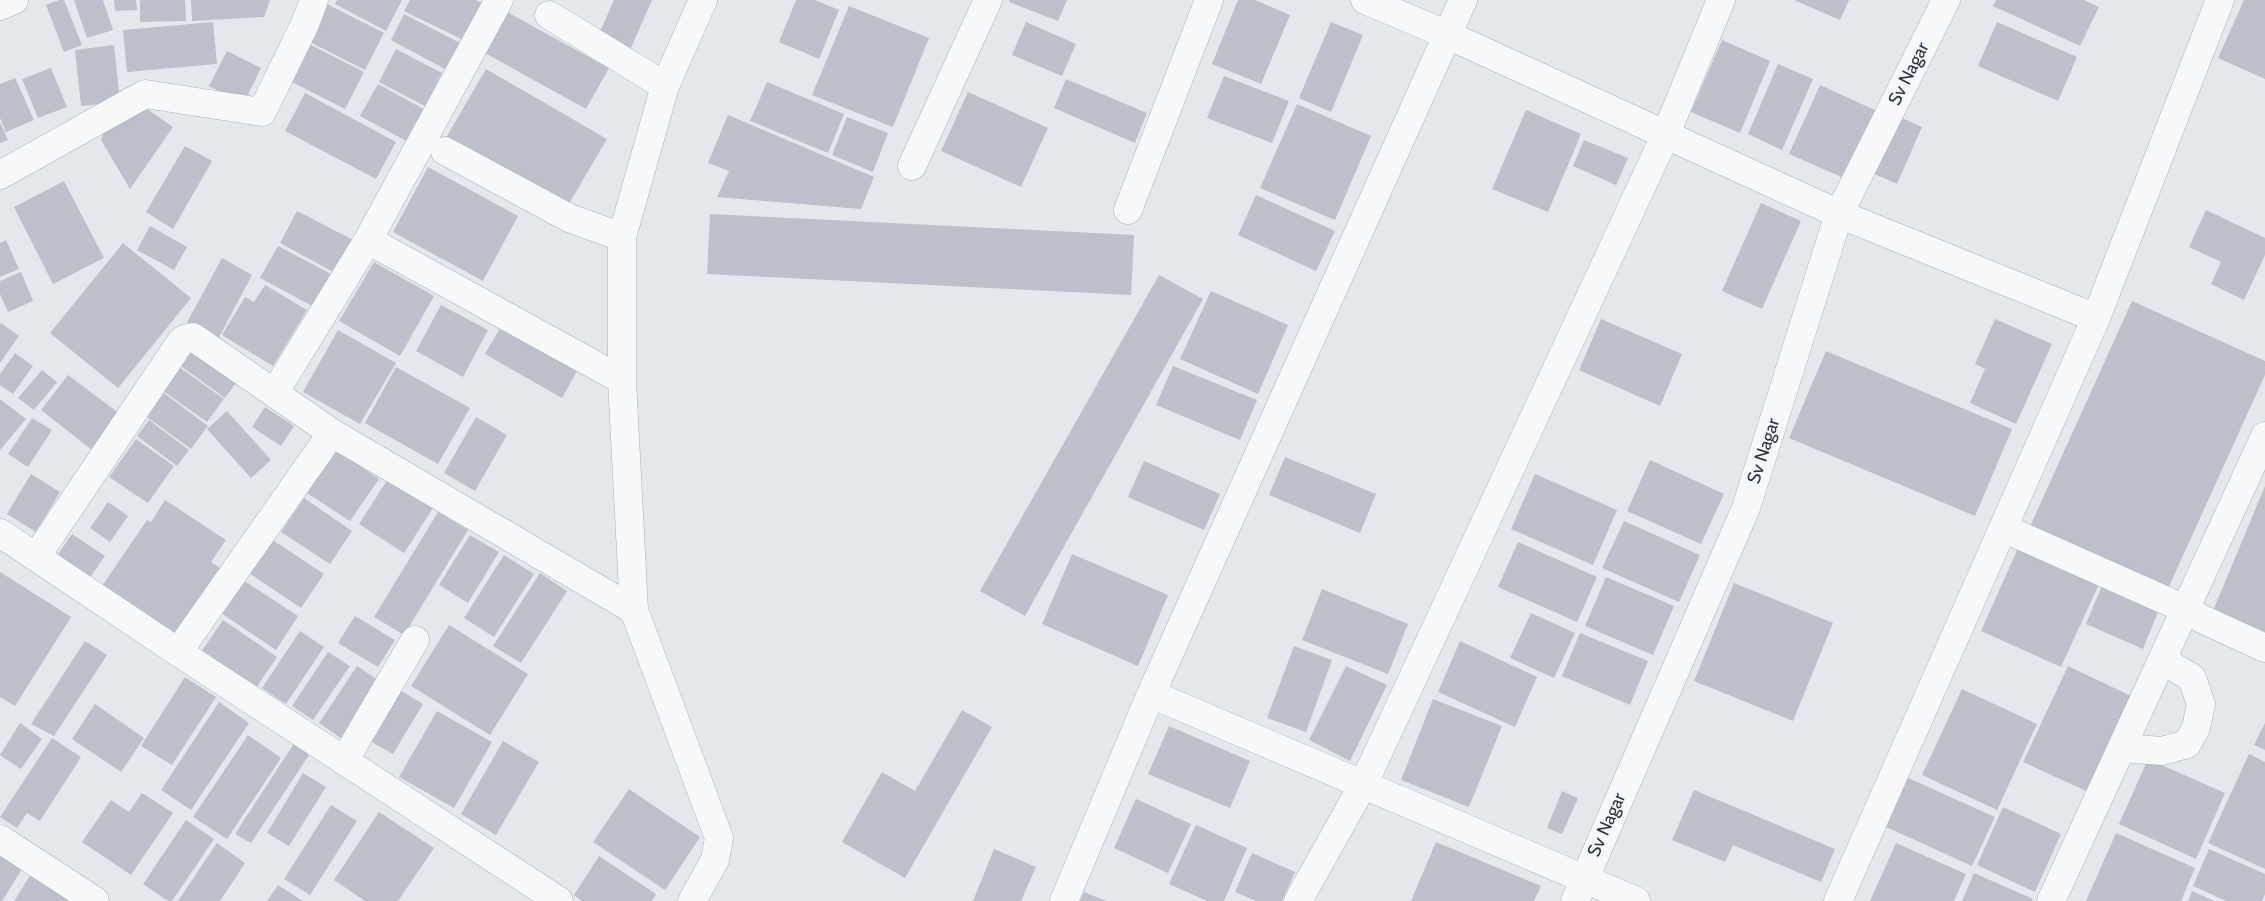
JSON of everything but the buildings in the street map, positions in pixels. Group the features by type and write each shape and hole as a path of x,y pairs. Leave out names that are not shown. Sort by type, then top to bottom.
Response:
{"street":[{"path":"0,6 14,0"},
{"path":"0,176 145,94 262,112 305,24 314,0"},
{"path":"275,392 368,240 499,0"},
{"path":"692,901 715,860 718,838 634,610 622,380 622,237 665,86 703,0"},
{"path":"912,166 988,0"},
{"path":"1128,210 1208,0"},
{"path":"1365,0 1448,35 1839,214 2096,318"},
{"path":"1064,901 1151,694 1463,0"},
{"path":"1298,901 1363,785 1666,134 1722,0"},
{"name":"Sv Nagar","path":"1580,890 1746,508 1839,214 1946,0"},
{"path":"1838,901 2096,318 2220,0"},
{"path":"549,16 665,86"},
{"path":"445,151 569,218 622,237"},
{"path":"368,240 622,380"},
{"path":"36,557 184,339 193,337 332,433 634,610"},
{"path":"178,652 332,433"},
{"path":"2051,901 2265,436"},
{"path":"2003,528 2183,615 2202,619 2265,648"},
{"path":"0,533 178,652 559,901"},
{"path":"344,761 416,640"},
{"path":"2122,748 2162,751 2187,744 2196,728 2201,704 2192,678 2162,660"},
{"path":"1151,694 1363,785 1580,890 1636,901"},
{"path":"0,839 95,901"}]}
